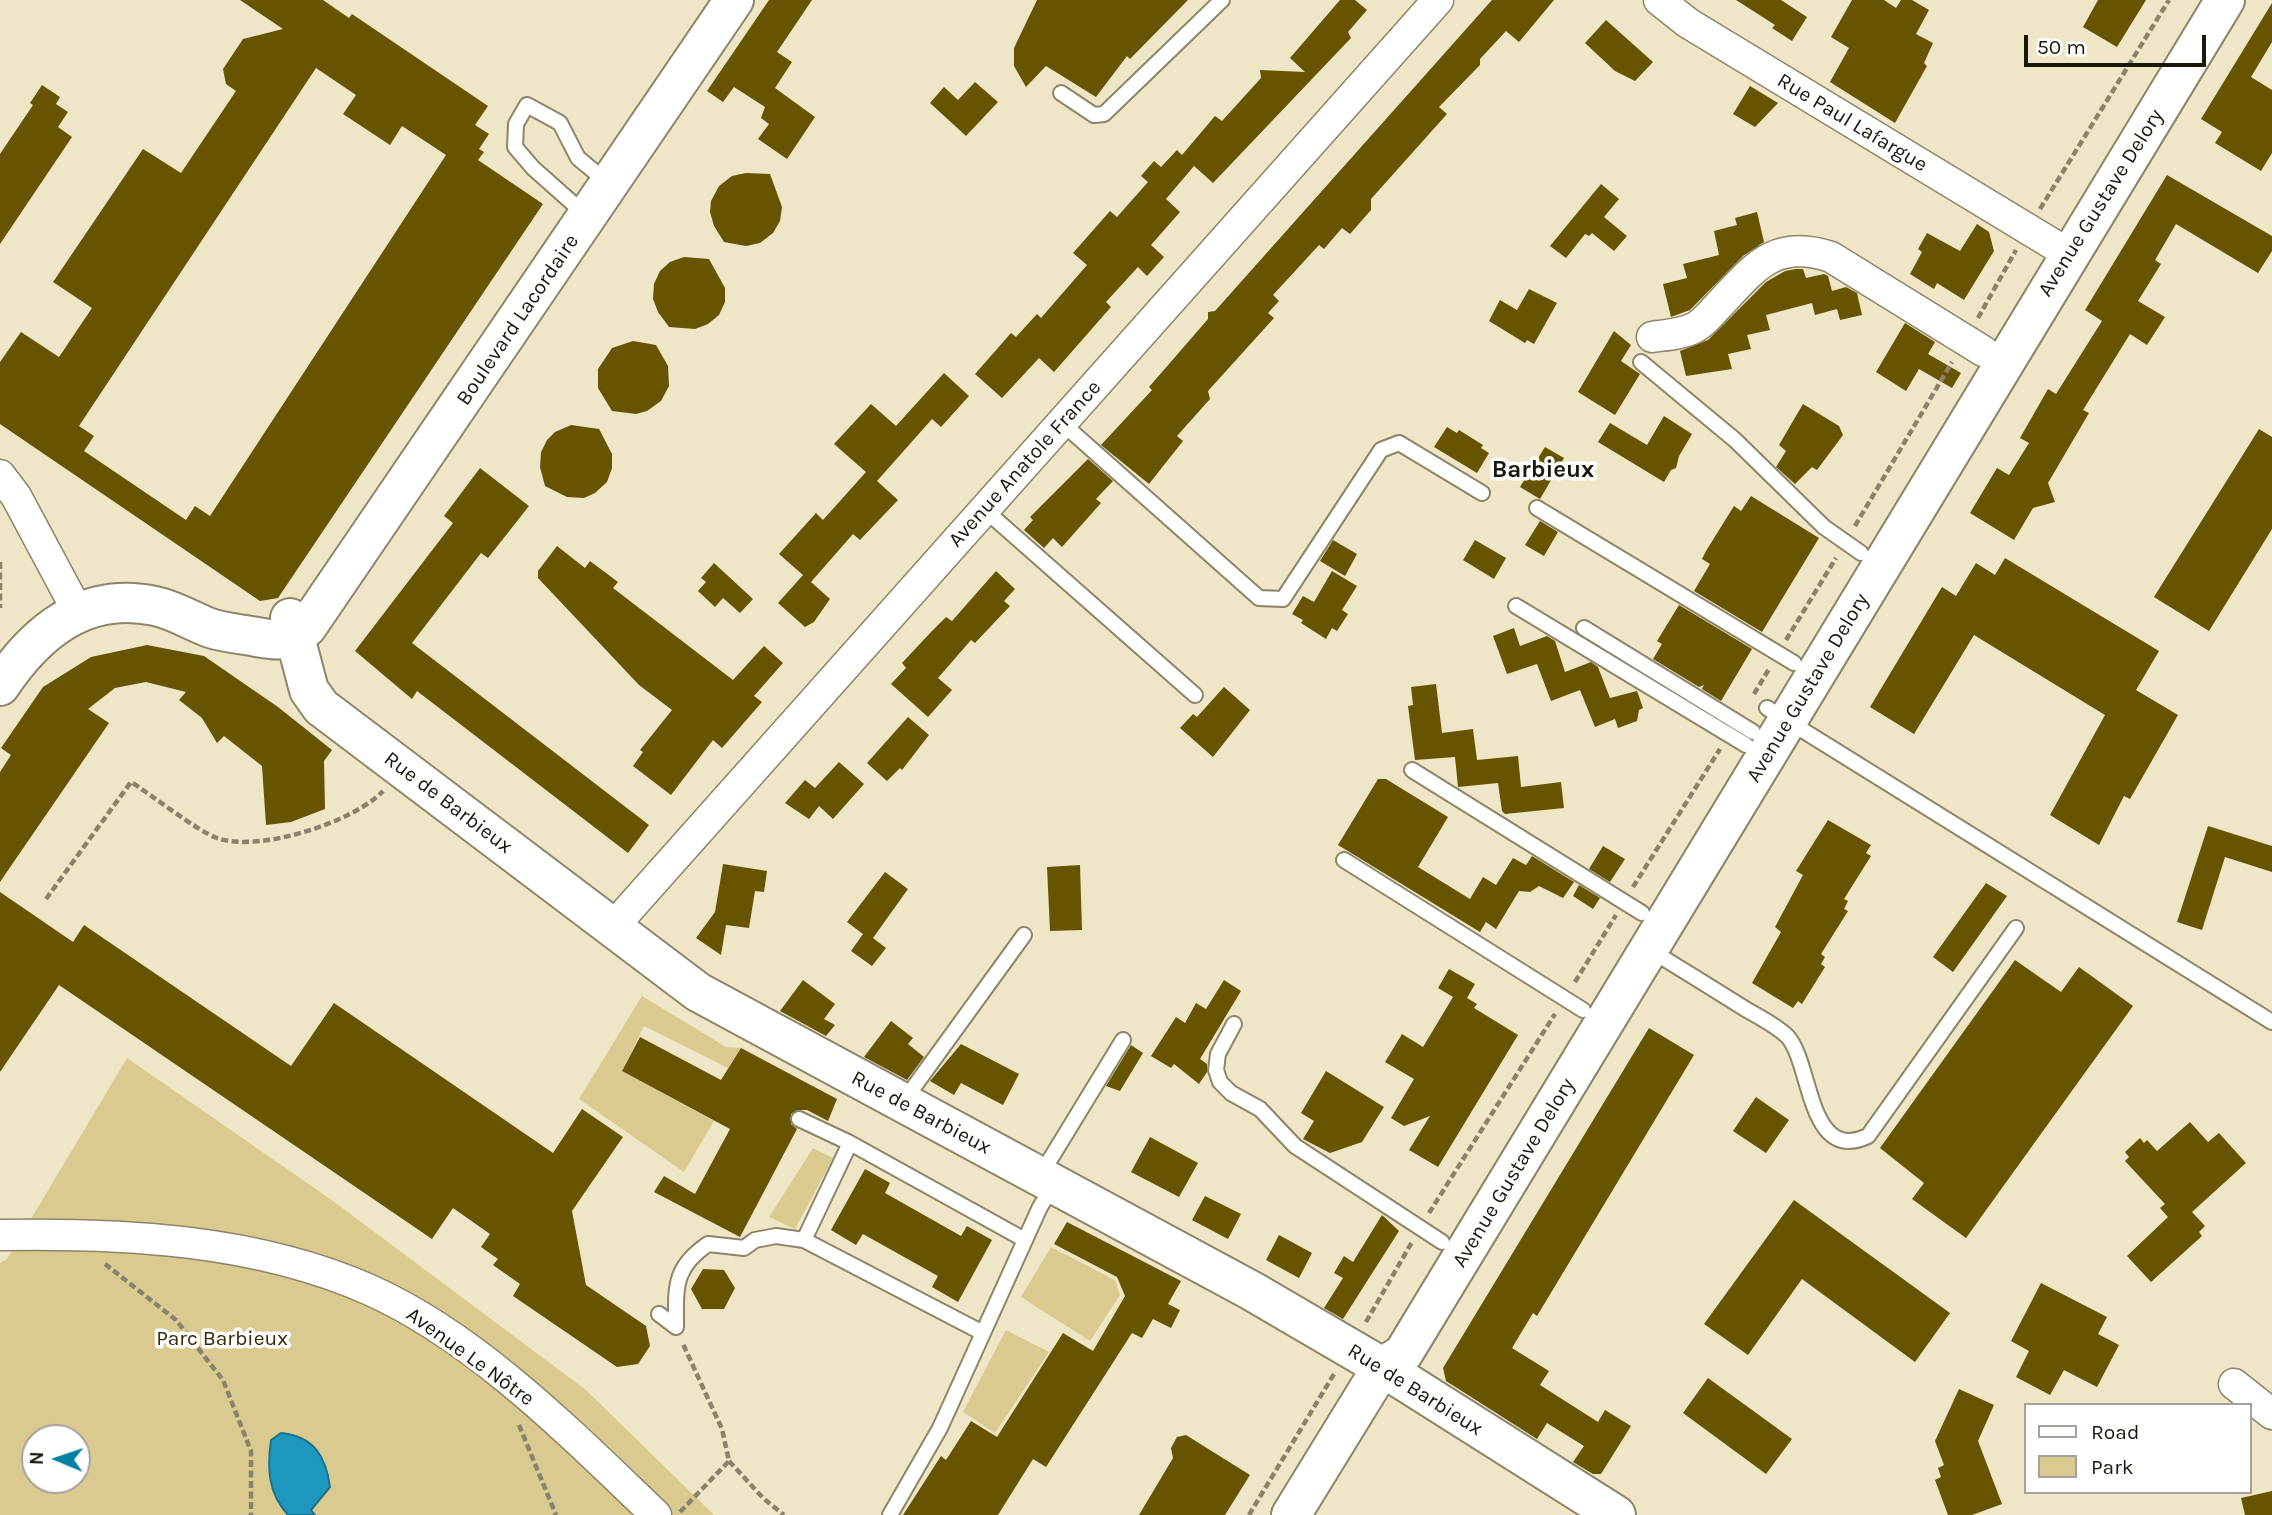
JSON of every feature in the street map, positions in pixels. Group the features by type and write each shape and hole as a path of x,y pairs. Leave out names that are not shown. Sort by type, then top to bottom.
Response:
{"main road":[{"name":"Boulevard Lacordaire","path":"293,627 316,617 602,178 712,0"},
{"name":"Boulevard Lacordaire","path":"602,178 734,0"},
{"name":"Avenue Gustave Delory","path":"1292,1515 1382,1367 1403,1354 1639,921 1753,727 2196,0"},
{"name":"Avenue Gustave Delory","path":"1753,727 1786,659 1974,346 2225,0"},
{"path":"0,686 35,641 58,621 78,612 111,604 144,604 164,608 218,630 278,641 293,627"},
{"name":"Rue de Barbieux","path":"293,627 312,696 403,770 698,992 1252,1292 1382,1367 1616,1515"},
{"name":"Avenue Gustave Delory","path":"1382,1367 1381,1342 1431,1235 1574,1004 1639,921"}],"street":[{"name":"Avenue Anatole France","path":"612,928 1438,0"},
{"name":"Rue Paul Lafargue","path":"1659,0 1688,23 2048,242"},
{"path":"1646,350 1694,328 1759,263 1793,250 1831,257 1974,346"},
{"path":"0,475 26,515 78,612"},
{"name":"Avenue Le Nôtre","path":"0,1235 65,1232 190,1244 304,1267 369,1289 445,1333 498,1373 656,1515"},
{"path":"2234,1384 2272,1414"}],"lane":[{"path":"1061,93 1094,115 1104,114 1222,0"},
{"path":"580,212 515,147 516,124 527,105 560,123 578,158 602,178"},
{"path":"1646,350 1824,527 1853,547"},
{"path":"1062,423 1259,598 1283,599 1381,450 1399,443 1482,493"},
{"path":"1537,508 1786,659"},
{"path":"985,510 1195,695"},
{"path":"1516,606 1753,727"},
{"path":"1584,628 2272,1022"},
{"path":"1412,770 1639,921 1788,1038 1813,1099 1817,1120 1833,1135 1859,1140 1868,1136 2016,928"},
{"path":"1344,860 1574,1004"},
{"path":"902,1103 1024,935"},
{"path":"1234,1024 1218,1055 1216,1070 1220,1082 1231,1093 1260,1109 1295,1146 1431,1235"},
{"path":"890,1515 940,1428 1025,1240 1047,1181 1123,1040"},
{"path":"799,1119 850,1143 1025,1240"},
{"path":"804,1240 850,1143"},
{"path":"676,1327 676,1287 688,1257 708,1244 744,1248 755,1240 776,1236 804,1240 983,1333"},
{"path":"659,1314 676,1327"}],"path":[{"name":"Avenue Gustave Delory","path":"1366,1323 1431,1235 1574,1004 1639,921 1753,727 1786,659 1974,346 2048,242 2169,0"},
{"path":"0,562 0,608"},
{"path":"46,899 131,782 217,838 255,842 331,824 376,799 403,770"},
{"path":"65,1232 176,1320 223,1380 251,1451 251,1515"},
{"path":"676,1327 722,1430 729,1461 763,1498 784,1515"},
{"path":"498,1373 556,1515"},
{"path":"678,1515 729,1461"}],"green space":[{"path":"642,996 726,1047 741,1048 728,1068 644,1026 622,1071 714,1121 684,1172 579,1099"},
{"name":"Parc Barbieux","path":"127,1058 333,1201 586,1390 714,1515 0,1515 0,1263 7,1259"},
{"path":"813,1148 833,1158 795,1229 769,1217"},
{"path":"1051,1247 1115,1280 1120,1295 1090,1341 1021,1297"},
{"path":"1006,1330 1049,1352 995,1433 963,1412"}],"water":[{"path":"281,1433 302,1438 310,1443 325,1466 330,1487 311,1510 315,1515 288,1515 276,1498 270,1480 270,1450 271,1440"}],"building":[{"path":"240,0 323,0 349,18 352,14 488,106 475,125 489,134 479,149 484,152 478,160 543,204 278,598 260,601 0,424 0,362 21,332 59,357 92,308 53,282 143,149 181,173 236,91 226,84 223,69 243,39 283,29","holes":["316,68 356,95 343,114 390,145 402,126 446,155 210,516 195,506 186,520 84,451 94,436 79,426"]},
{"path":"769,0 812,0 777,52 792,62 775,88 815,117 787,159 758,139 769,124 761,118 765,107 734,87 723,102 707,91"},
{"path":"1037,0 1188,0 1130,59 1127,56 1096,97 1046,66 1026,87 1014,66 1014,48"},
{"path":"1340,0 1355,0 1367,10 1348,32 1351,38 1213,183 1183,156 1194,166 1166,199 1180,212 1151,245 1164,257 1147,276 1138,267 1106,302 1111,307 1054,372 1039,358 1002,398 975,374 1011,333 1016,337 1037,314 1041,318 1087,265 1073,253 1110,211 1117,217 1148,182 1141,176 1154,161 1161,167 1177,150 1182,155 1215,116 1222,121 1261,78 1260,70 1305,72 1290,58"},
{"path":"1492,0 1554,0 1519,42 1506,31 1480,59 1480,65 1439,107 1447,114 1371,199 1371,210 1350,234 1342,228 1324,249 1319,245 1273,295 1279,301 1268,313 1274,318 1208,391 1210,399 1177,436 1183,441 1149,484 1101,445 1152,390 1149,387 1208,319 1208,312 1215,311"},
{"path":"1736,0 1781,0 1807,17 1792,41 1772,28 1775,25"},
{"path":"1852,0 1884,0 1896,8 1901,0 1912,0 1929,10 1916,34 1933,43 1924,63 1927,66 1895,123 1830,82 1849,48 1831,37"},
{"path":"2098,0 2146,0 2117,47 2083,27"},
{"path":"2272,3 2272,42 2251,77 2272,90 2272,153 2261,171 2215,143 2222,132 2201,119"},
{"path":"1606,20 1653,62 1635,81 1615,71 1585,43"},
{"path":"975,82 998,102 966,136 930,103 944,87 958,100"},
{"path":"42,85 60,97 56,104 68,112 58,127 72,137 0,244 0,154 33,105 30,103"},
{"path":"1750,86 1778,103 1755,127 1733,114"},
{"path":"746,173 770,174 782,207 780,221 773,233 760,243 746,246 724,242 714,226 710,212 711,201 719,186 732,176"},
{"path":"2167,175 2272,236 2272,251 2258,273 2176,224 2155,260 2161,264 2138,301 2165,317 2147,345 2130,334 2083,410 2089,413 2048,483 2055,502 2033,508 2014,540 1970,513 1997,468 2009,475 2029,443 2020,438 2048,389 2056,394 2102,321 2085,310"},
{"path":"1601,184 1619,199 1604,217 1627,236 1614,251 1592,233 1589,236 1585,234 1566,258 1550,246"},
{"path":"1757,212 1764,242 1743,256 1690,310 1671,317 1663,284 1687,278 1683,264 1719,255 1714,231 1737,225 1735,218"},
{"path":"1977,224 1989,232 1994,251 1964,300 1937,283 1934,289 1910,274 1922,252 1918,249 1927,233 1960,251"},
{"path":"684,257 709,259 725,288 725,302 719,315 708,324 695,329 669,327 658,312 653,299 654,284 660,271 670,262"},
{"path":"1803,269 1806,278 1824,274 1828,276 1832,291 1846,287 1857,293 1862,315 1840,320 1837,309 1815,315 1812,303 1766,315 1770,330 1747,335 1751,349 1728,354 1732,369 1686,376 1680,351 1708,340 1766,282 1785,271"},
{"path":"1529,289 1557,303 1534,344 1527,340 1525,343 1489,321 1500,300 1517,310"},
{"path":"1905,323 1935,342 1928,354 1961,373 1952,388 1919,369 1906,391 1876,372"},
{"path":"1614,331 1631,345 1621,361 1640,374 1615,415 1578,392"},
{"path":"633,341 656,345 668,366 669,386 661,401 647,411 636,414 612,411 598,388 598,369 612,348"},
{"path":"944,373 969,396 941,427 932,419 877,481 898,500 860,540 853,534 811,582 830,599 814,622 805,627 778,603 803,575 779,554 816,513 823,520 866,472 834,444 871,404 896,426"},
{"path":"1803,404 1839,426 1843,435 1817,470 1812,467 1795,484 1776,467 1786,451 1779,445"},
{"path":"1664,416 1692,434 1679,456 1676,468 1671,470 1664,482 1598,442 1610,423 1647,445"},
{"path":"571,425 599,429 612,454 612,468 607,482 595,493 584,498 567,497 545,486 540,467 541,452 547,440 555,432"},
{"path":"1447,427 1457,433 1459,430 1483,445 1481,448 1489,453 1477,473 1434,447"},
{"path":"2259,429 2272,437 2272,529 2209,631 2154,597"},
{"path":"1545,447 1564,458 1540,499 1520,487"},
{"path":"1088,459 1113,481 1096,499 1101,503 1062,547 1053,538 1044,548 1024,530 1033,520 1030,517"},
{"path":"480,468 529,506 488,558 481,553 412,643 649,825 628,853 417,691 412,699 355,651 453,523 444,516"},
{"path":"1751,496 1819,538 1762,632 1694,591 1710,564 1702,559 1706,551 1734,506 1741,511"},
{"path":"1540,521 1558,532 1544,556 1525,545"},
{"path":"1333,540 1357,554 1345,576 1320,561"},
{"path":"1475,540 1506,558 1494,579 1463,560"},
{"path":"557,546 585,568 590,561 618,582 613,588 733,680 764,646 783,663 754,696 762,702 722,748 713,740 671,795 633,766 643,752 640,750 672,710 639,685 538,578 538,571"},
{"path":"2005,558 2159,651 2136,690 2178,715 2130,799 2124,796 2099,845 2050,815 2105,715 1974,635 1914,734 1870,707 1942,587 1956,596 1976,563 1995,575"},
{"path":"714,563 753,599 740,613 723,598 715,607 698,591 706,582 701,578"},
{"path":"996,571 1015,589 1004,601 1010,606 975,643 971,640 938,678 952,690 928,717 891,684 906,668 902,663 946,617 952,621"},
{"path":"1332,571 1357,586 1342,610 1348,614 1337,631 1332,628 1326,639 1292,614 1303,596 1314,602"},
{"path":"1679,605 1752,649 1721,701 1702,689 1704,685 1699,687 1653,659 1662,644 1657,641"},
{"path":"1514,628 1520,646 1547,636 1555,641 1565,672 1591,662 1598,667 1610,698 1637,691 1643,708 1639,710 1637,721 1618,728 1615,719 1595,727 1580,690 1551,701 1537,664 1507,674 1493,636"},
{"path":"147,645 204,656 278,707 332,750 324,761 325,809 291,822 266,825 262,766 224,736 217,743 202,718 179,700 186,692 146,682 115,688 88,709 109,723 0,882 0,772 11,755 1,748 43,687 91,657"},
{"path":"1436,684 1442,733 1473,729 1477,760 1518,756 1521,787 1561,782 1564,808 1505,814 1502,811 1498,783 1458,787 1455,757 1415,760 1408,706 1413,705 1411,687"},
{"path":"1224,687 1250,710 1213,757 1180,728 1193,714 1197,717"},
{"path":"908,717 929,735 902,770 900,768 887,781 867,763"},
{"path":"839,762 864,784 833,819 819,806 809,819 785,803 805,780 815,788"},
{"path":"1378,779 1386,779 1448,817 1418,867 1470,899 1483,877 1496,885 1513,858 1526,865 1532,856 1574,882 1563,898 1539,886 1530,892 1519,891 1496,929 1486,922 1480,932 1338,845"},
{"path":"1828,820 1871,845 1866,853 1871,856 1844,899 1848,901 1844,909 1848,911 1821,954 1825,957 1821,964 1825,967 1802,1004 1798,1001 1793,1008 1752,983 1781,932 1775,927 1803,875 1796,871"},
{"path":"2208,826 2272,846 2272,872 2225,857 2202,930 2177,922"},
{"path":"1603,846 1625,859 1610,882 1589,869"},
{"path":"723,864 767,871 764,892 755,891 749,928 726,925 721,955 696,938 715,912"},
{"path":"1080,865 1082,930 1050,931 1047,867"},
{"path":"885,872 908,889 873,938 886,948 872,966 851,951 863,934 847,922"},
{"path":"1986,883 2007,896 1953,972 1933,957"},
{"path":"1579,885 1600,898 1593,909 1573,896"},
{"path":"0,892 73,942 84,925 291,1066 334,1003 553,1153 582,1109 623,1137 572,1211 586,1285 646,1326 650,1346 638,1364 617,1367 513,1296 520,1284 493,1265 498,1259 481,1247 490,1234 453,1208 432,1239 59,985 0,1072"},
{"path":"2015,960 2061,992 2079,967 2133,1006 1966,1238 1912,1199 1924,1183 1880,1148"},
{"path":"1449,969 1475,984 1467,998 1477,1004 1474,1008 1518,1035 1438,1167 1409,1150 1430,1116 1404,1126 1391,1118 1414,1079 1385,1062 1402,1034 1423,1047 1453,997 1438,988"},
{"path":"803,980 835,1004 824,1019 835,1025 826,1036 780,1011"},
{"path":"1224,980 1241,991 1200,1059 1207,1064 1207,1072 1199,1084 1174,1064 1171,1068 1151,1056 1176,1017 1185,1023 1196,1003 1206,1009"},
{"path":"891,1021 913,1038 908,1044 924,1057 907,1080 864,1057"},
{"path":"1649,1028 1694,1055 1537,1316 1533,1313 1512,1348 1549,1371 1540,1385 1598,1422 1605,1410 1631,1426 1601,1474 1593,1474 1573,1462 1584,1446 1547,1423 1537,1439 1446,1381 1443,1368"},
{"path":"640,1037 721,1080 741,1048 837,1099 828,1121 807,1110 798,1110 791,1114 791,1124 797,1129 740,1237 654,1192 664,1176 695,1194 730,1129 622,1071"},
{"path":"961,1044 1019,1074 1003,1105 961,1083 954,1095 930,1081"},
{"path":"1131,1045 1143,1053 1120,1091 1106,1086"},
{"path":"1326,1071 1384,1107 1362,1142 1330,1153 1303,1139 1314,1121 1301,1113"},
{"path":"1756,1097 1789,1120 1766,1153 1733,1131"},
{"path":"2190,1122 2208,1142 2219,1133 2246,1163 2192,1212 2205,1226 2199,1232 2202,1236 2151,1282 2127,1256 2168,1217 2160,1208 2165,1204 2125,1161 2129,1157 2125,1152 2140,1138 2144,1143 2147,1140 2157,1151"},
{"path":"1150,1137 1198,1163 1179,1197 1131,1172"},
{"path":"865,1169 890,1183 885,1193 961,1236 967,1226 992,1240 958,1302 932,1287 938,1276 863,1234 856,1245 831,1230"},
{"path":"1205,1196 1241,1214 1228,1239 1192,1220"},
{"path":"1794,1200 1950,1313 1915,1362 1802,1279 1748,1355 1704,1324"},
{"path":"1382,1215 1399,1231 1343,1319 1324,1308 1343,1278 1334,1273 1344,1256 1353,1262"},
{"path":"1067,1222 1181,1281 1168,1304 1180,1310 1171,1328 1153,1319 1142,1338 1132,1333 1046,1467 1033,1459 998,1515 903,1515 941,1456 946,1460 971,1421 997,1437 1063,1333 1093,1351 1125,1296 1117,1277 1054,1244"},
{"path":"1279,1235 1312,1253 1299,1278 1266,1260"},
{"path":"703,1269 724,1270 735,1288 724,1309 702,1309 691,1289"},
{"path":"2041,1283 2107,1317 2098,1334 2119,1345 2097,1387 2064,1370 2050,1395 2016,1377 2029,1351 2011,1341"},
{"path":"1708,1378 1792,1439 1766,1474 1683,1413"},
{"path":"1959,1389 1994,1405 1978,1441 2002,1504 1972,1515 1948,1515 1935,1480 1941,1477 1938,1468 1944,1465 1935,1441"},
{"path":"1186,1435 1250,1475 1225,1515 1139,1515 1173,1458 1171,1448 1177,1437"},
{"path":"2272,1491 2272,1515 2245,1515 2241,1498"}],"district":[{"name":"Barbieux","path":"1543,470"}]}
